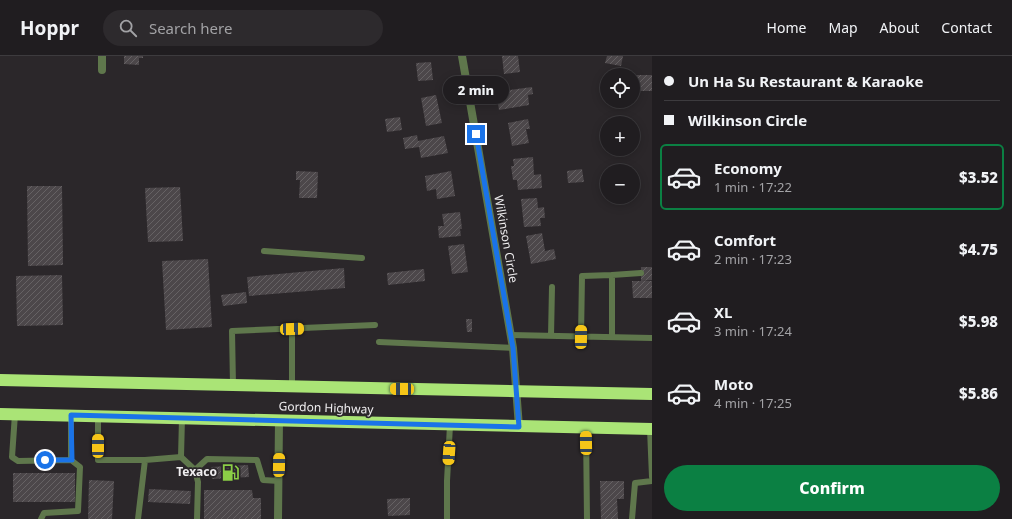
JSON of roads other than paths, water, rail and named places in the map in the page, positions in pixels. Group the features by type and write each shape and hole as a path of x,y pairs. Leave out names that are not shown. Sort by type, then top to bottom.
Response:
{"highway":[{"name":"Gordon Highway","path":"0,380 652,394"},
{"name":"Gordon Highway","path":"0,414 651,429"}],"street":[{"path":"102,56 102,70"},
{"name":"Wilkinson Circle","path":"462,56 513,348 519,427"},
{"path":"278,519 279,420"}],"lane":[{"path":"264,251 362,258"},
{"path":"581,337 582,276 641,274"},
{"path":"612,275 612,337"},
{"path":"551,336 552,287"},
{"path":"233,385 232,331 376,325"},
{"path":"292,329 292,387"},
{"path":"511,335 652,338"},
{"path":"379,342 513,348"},
{"path":"15,414 12,456 18,461 72,460"},
{"path":"41,519 44,513 78,511 80,468 72,460 71,415"},
{"path":"98,416 98,460 181,458 195,470 198,482 197,519"},
{"path":"181,458 182,418"},
{"path":"447,519 447,481 450,425"},
{"path":"586,428 587,519"},
{"path":"651,429 652,477"},
{"path":"195,470 207,459 257,460 264,480 279,481"},
{"path":"138,519 145,460"},
{"path":"632,519 635,483 652,481"}],"place":[{"name":"Texaco","path":"230,472"}]}
